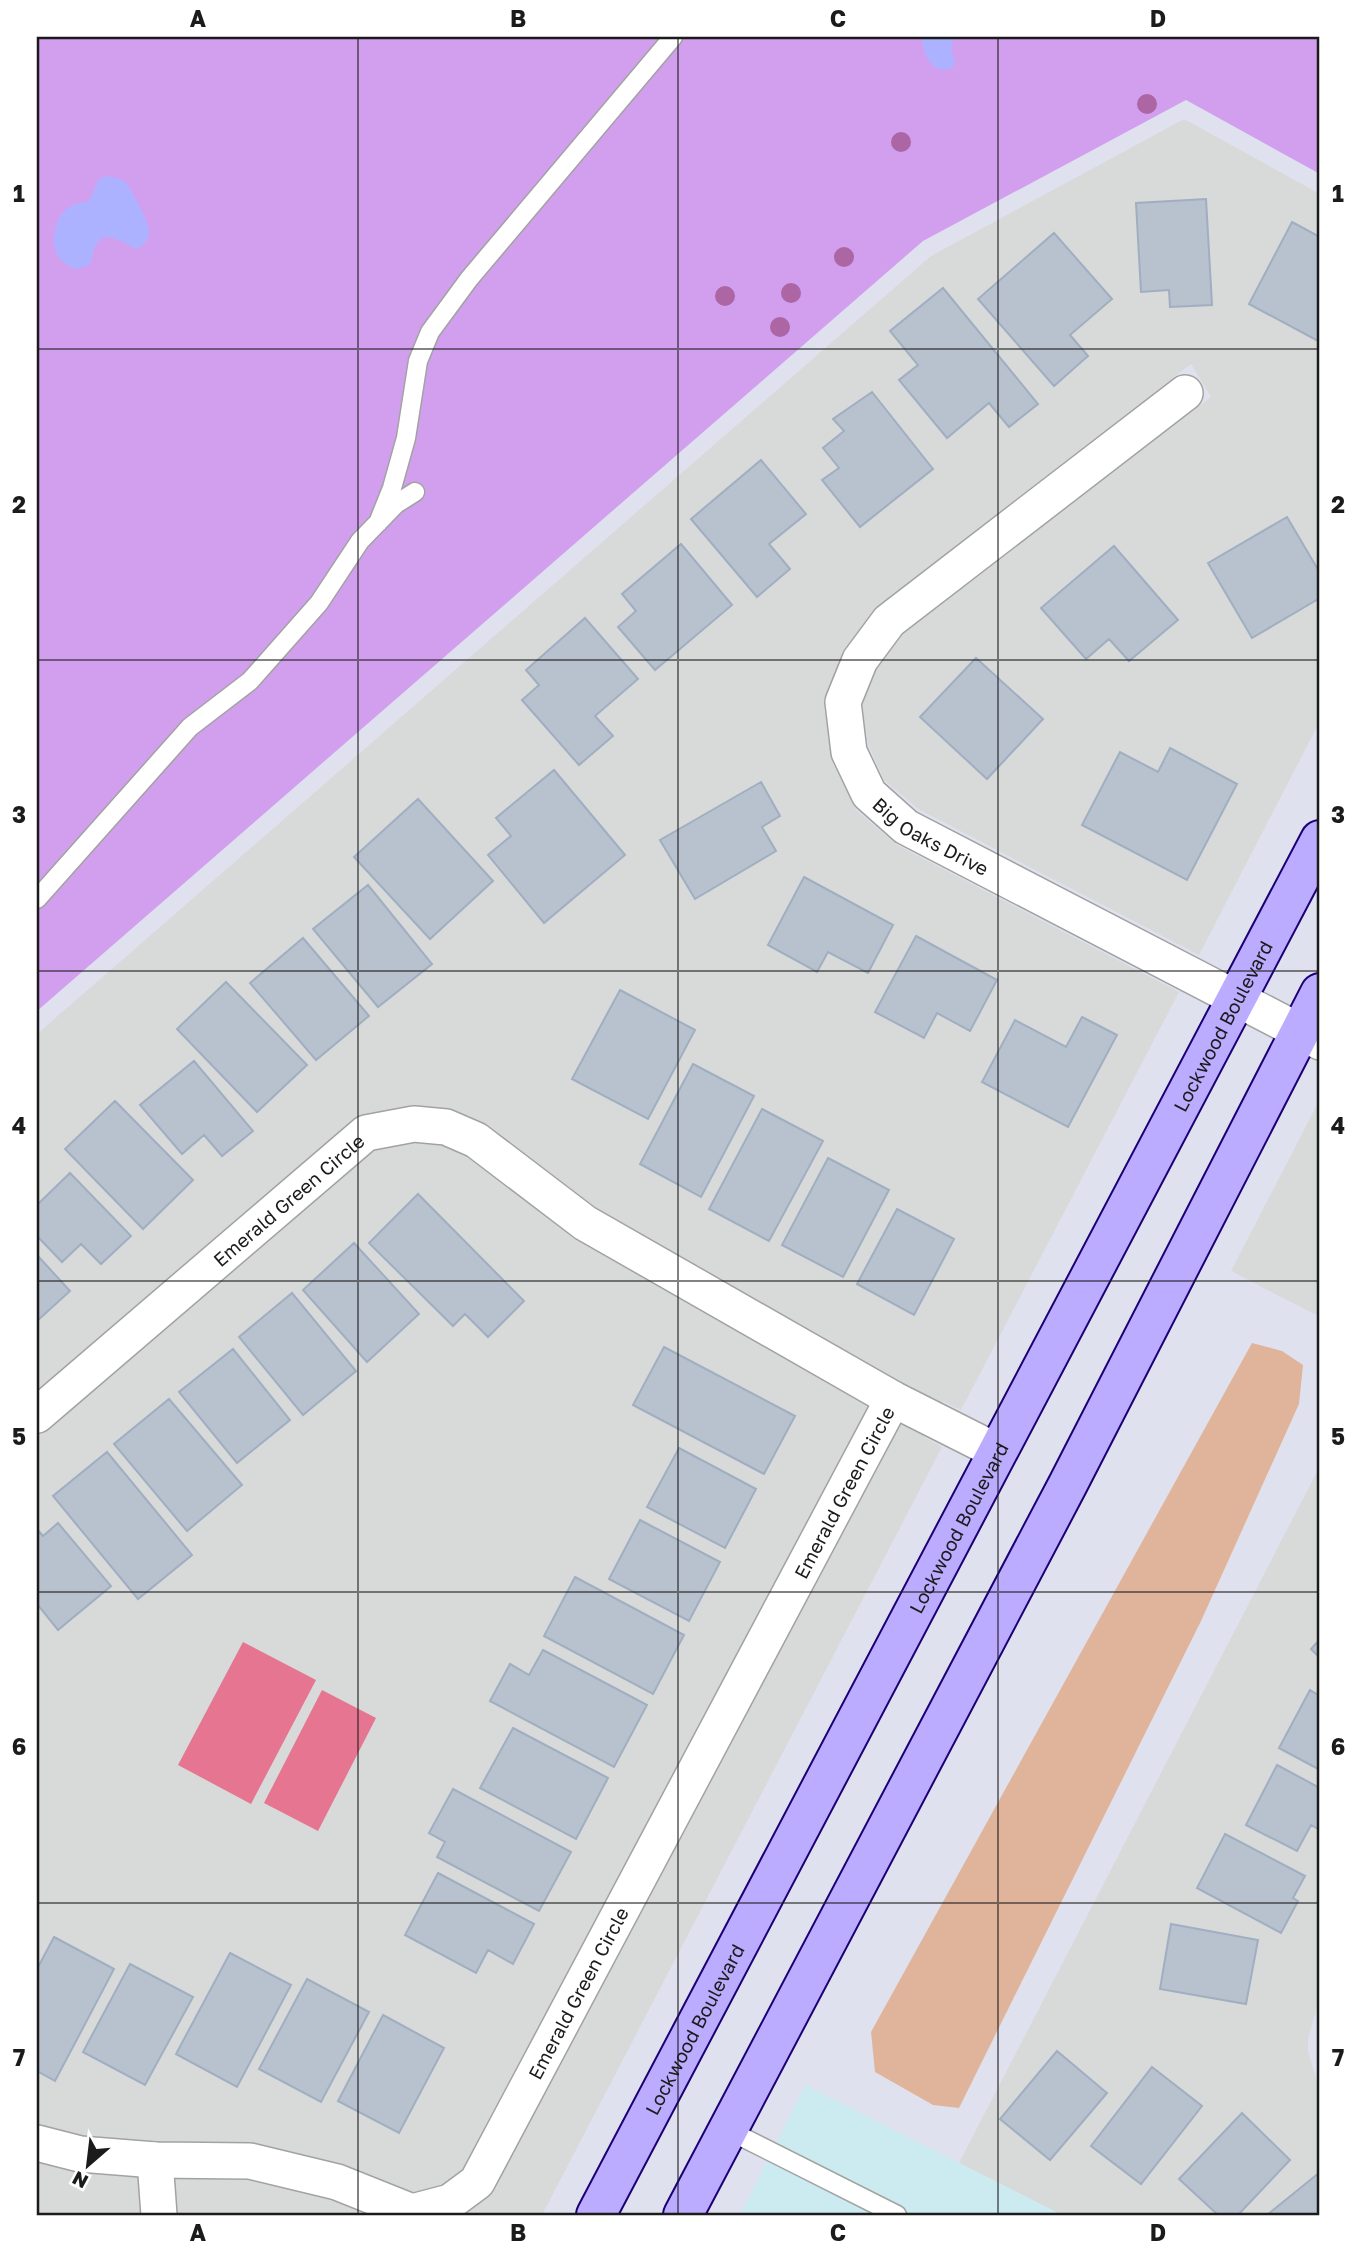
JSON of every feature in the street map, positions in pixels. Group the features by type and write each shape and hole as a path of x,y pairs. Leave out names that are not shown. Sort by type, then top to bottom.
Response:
{"main road":[{"name":"Lockwood Boulevard","path":"596,2215 1320,840"},
{"path":"683,2215 1069,1484 1310,1037 1320,993"}],"street":[{"name":"Big Oaks Drive","path":"1185,393 889,621 860,660 843,702 849,752 869,794 906,827 1310,1037"},
{"name":"Emerald Green Circle","path":"37,1415 366,1133 414,1124 446,1127 476,1140 585,1223 893,1399 998,1452"},
{"name":"Emerald Green Circle","path":"37,2143 80,2154 155,2160 250,2161 337,2182 412,2212 450,2202 477,2182 893,1399"},
{"path":"155,2160 159,2215"}],"lane":[{"path":"378,523 392,488 406,438 418,361 430,332 469,279 673,37"},
{"path":"37,899 190,727 238,692 271,658 319,603 351,551 396,505 415,492"},
{"path":"728,2130 890,2212"}],"shaded area":[{"path":"37,37 1320,37 1320,174 1186,100 923,241 37,1011"},
{"path":"1184,119 1320,194 1320,721 1199,955 918,809 884,780 868,744 862,703 876,669 902,635 1211,397 1191,364 879,605 843,653 825,696 824,707 832,762 856,810 897,845 1179,992 961,1410 942,1401 924,1437 942,1447 542,2215 37,2215 37,1034 931,256"},
{"path":"1320,1099 1320,1317 1231,1271"},
{"path":"1252,1343 1282,1351 1303,1365 1299,1404 1201,1621 959,2108 933,2105 875,2072 871,2032"},
{"path":"1320,1466 1320,1997 1308,2039 1308,2051 1320,2091 1320,2215 1062,2215 959,2163"},
{"path":"243,1642 316,1680 251,1804 178,1765"},
{"path":"322,1690 376,1718 318,1831 264,1803"},
{"path":"805,2085 1062,2215 740,2215"}],"sand":[{"path":"922,37 954,37 951,48 955,63 952,68 939,69 930,62"},
{"path":"107,176 124,181 130,189 147,223 149,235 137,249 114,238 102,237 95,246 90,265 76,269 64,263 57,254 54,240 56,225 68,208 89,201 99,179"}],"building":[{"path":"1206,199 1212,305 1170,307 1169,290 1141,292 1136,203"},
{"path":"1292,222 1320,237 1320,342 1249,304"},
{"path":"1054,233 1112,299 1070,335 1088,356 1054,386 978,299"},
{"path":"943,288 1038,404 1009,427 989,403 947,438 899,380 918,365 890,331"},
{"path":"872,392 933,469 860,527 822,480 839,468 823,448 844,431 833,419"},
{"path":"761,460 806,514 769,544 790,569 757,597 691,519"},
{"path":"1287,517 1320,573 1320,598 1252,638 1208,563"},
{"path":"681,544 732,605 655,670 618,627 636,611 622,594"},
{"path":"1114,546 1178,620 1129,661 1109,639 1086,659 1041,608"},
{"path":"585,618 638,679 595,716 613,736 579,765 522,700 539,685 526,670"},
{"path":"976,658 1043,719 987,779 920,717"},
{"path":"1170,748 1237,784 1187,880 1082,825 1120,752 1158,772"},
{"path":"554,770 625,855 544,923 488,855 511,836 496,818"},
{"path":"761,782 780,816 762,827 776,851 695,899 660,840"},
{"path":"418,799 493,881 430,939 354,857"},
{"path":"804,877 893,925 868,973 828,952 817,972 768,945"},
{"path":"368,885 432,964 378,1007 313,929"},
{"path":"916,936 997,980 970,1031 937,1013 924,1038 875,1012"},
{"path":"303,938 369,1016 316,1060 250,983"},
{"path":"226,982 307,1065 257,1112 177,1029"},
{"path":"620,990 695,1030 648,1119 572,1079"},
{"path":"1082,1017 1117,1035 1068,1127 982,1082 1015,1020 1066,1047"},
{"path":"194,1061 253,1131 222,1156 204,1135 182,1154 140,1105"},
{"path":"693,1064 754,1096 701,1197 640,1164"},
{"path":"115,1101 193,1180 143,1229 65,1149"},
{"path":"762,1109 823,1141 769,1241 709,1209"},
{"path":"828,1158 889,1190 843,1277 782,1245"},
{"path":"70,1173 131,1236 101,1264 81,1244 62,1262 37,1236 37,1205"},
{"path":"418,1194 524,1301 488,1337 465,1314 453,1326 369,1243"},
{"path":"897,1209 954,1239 914,1315 857,1284"},
{"path":"354,1243 419,1314 367,1362 303,1290"},
{"path":"37,1255 70,1291 37,1321"},
{"path":"292,1293 356,1371 303,1415 239,1337"},
{"path":"664,1347 795,1416 764,1474 633,1405"},
{"path":"233,1349 290,1420 237,1463 179,1392"},
{"path":"169,1399 242,1485 187,1531 114,1444"},
{"path":"679,1448 756,1489 725,1548 647,1507"},
{"path":"107,1452 192,1555 138,1599 53,1496"},
{"path":"640,1520 720,1562 689,1621 609,1579"},
{"path":"58,1523 111,1586 58,1630 37,1604 37,1529 43,1536"},
{"path":"575,1577 684,1635 653,1694 544,1636"},
{"path":"1320,1639 1320,1658 1311,1649"},
{"path":"543,1650 647,1705 614,1767 490,1701 510,1664 529,1675"},
{"path":"1310,1690 1320,1696 1320,1770 1279,1748"},
{"path":"513,1728 608,1778 576,1839 480,1788"},
{"path":"1277,1765 1320,1788 1320,1830 1311,1825 1297,1851 1246,1825"},
{"path":"453,1789 571,1852 539,1911 437,1857 445,1842 429,1833"},
{"path":"1225,1834 1305,1876 1293,1898 1298,1901 1281,1933 1197,1888"},
{"path":"438,1873 534,1924 513,1964 488,1950 476,1973 405,1935"},
{"path":"1171,1924 1258,1940 1246,2004 1160,1989"},
{"path":"54,1937 114,1969 55,2081 37,2071 37,1969"},
{"path":"230,1953 291,1985 237,2087 176,2054"},
{"path":"130,1964 193,1997 145,2085 83,2052"},
{"path":"307,1979 369,2012 321,2102 259,2069"},
{"path":"383,2015 444,2048 399,2133 338,2101"},
{"path":"1057,2051 1107,2093 1050,2160 1000,2119"},
{"path":"1152,2067 1202,2106 1141,2184 1091,2146"},
{"path":"1242,2113 1290,2160 1238,2215 1218,2215 1179,2179"},
{"path":"1320,2172 1320,2215 1267,2215"}]}
